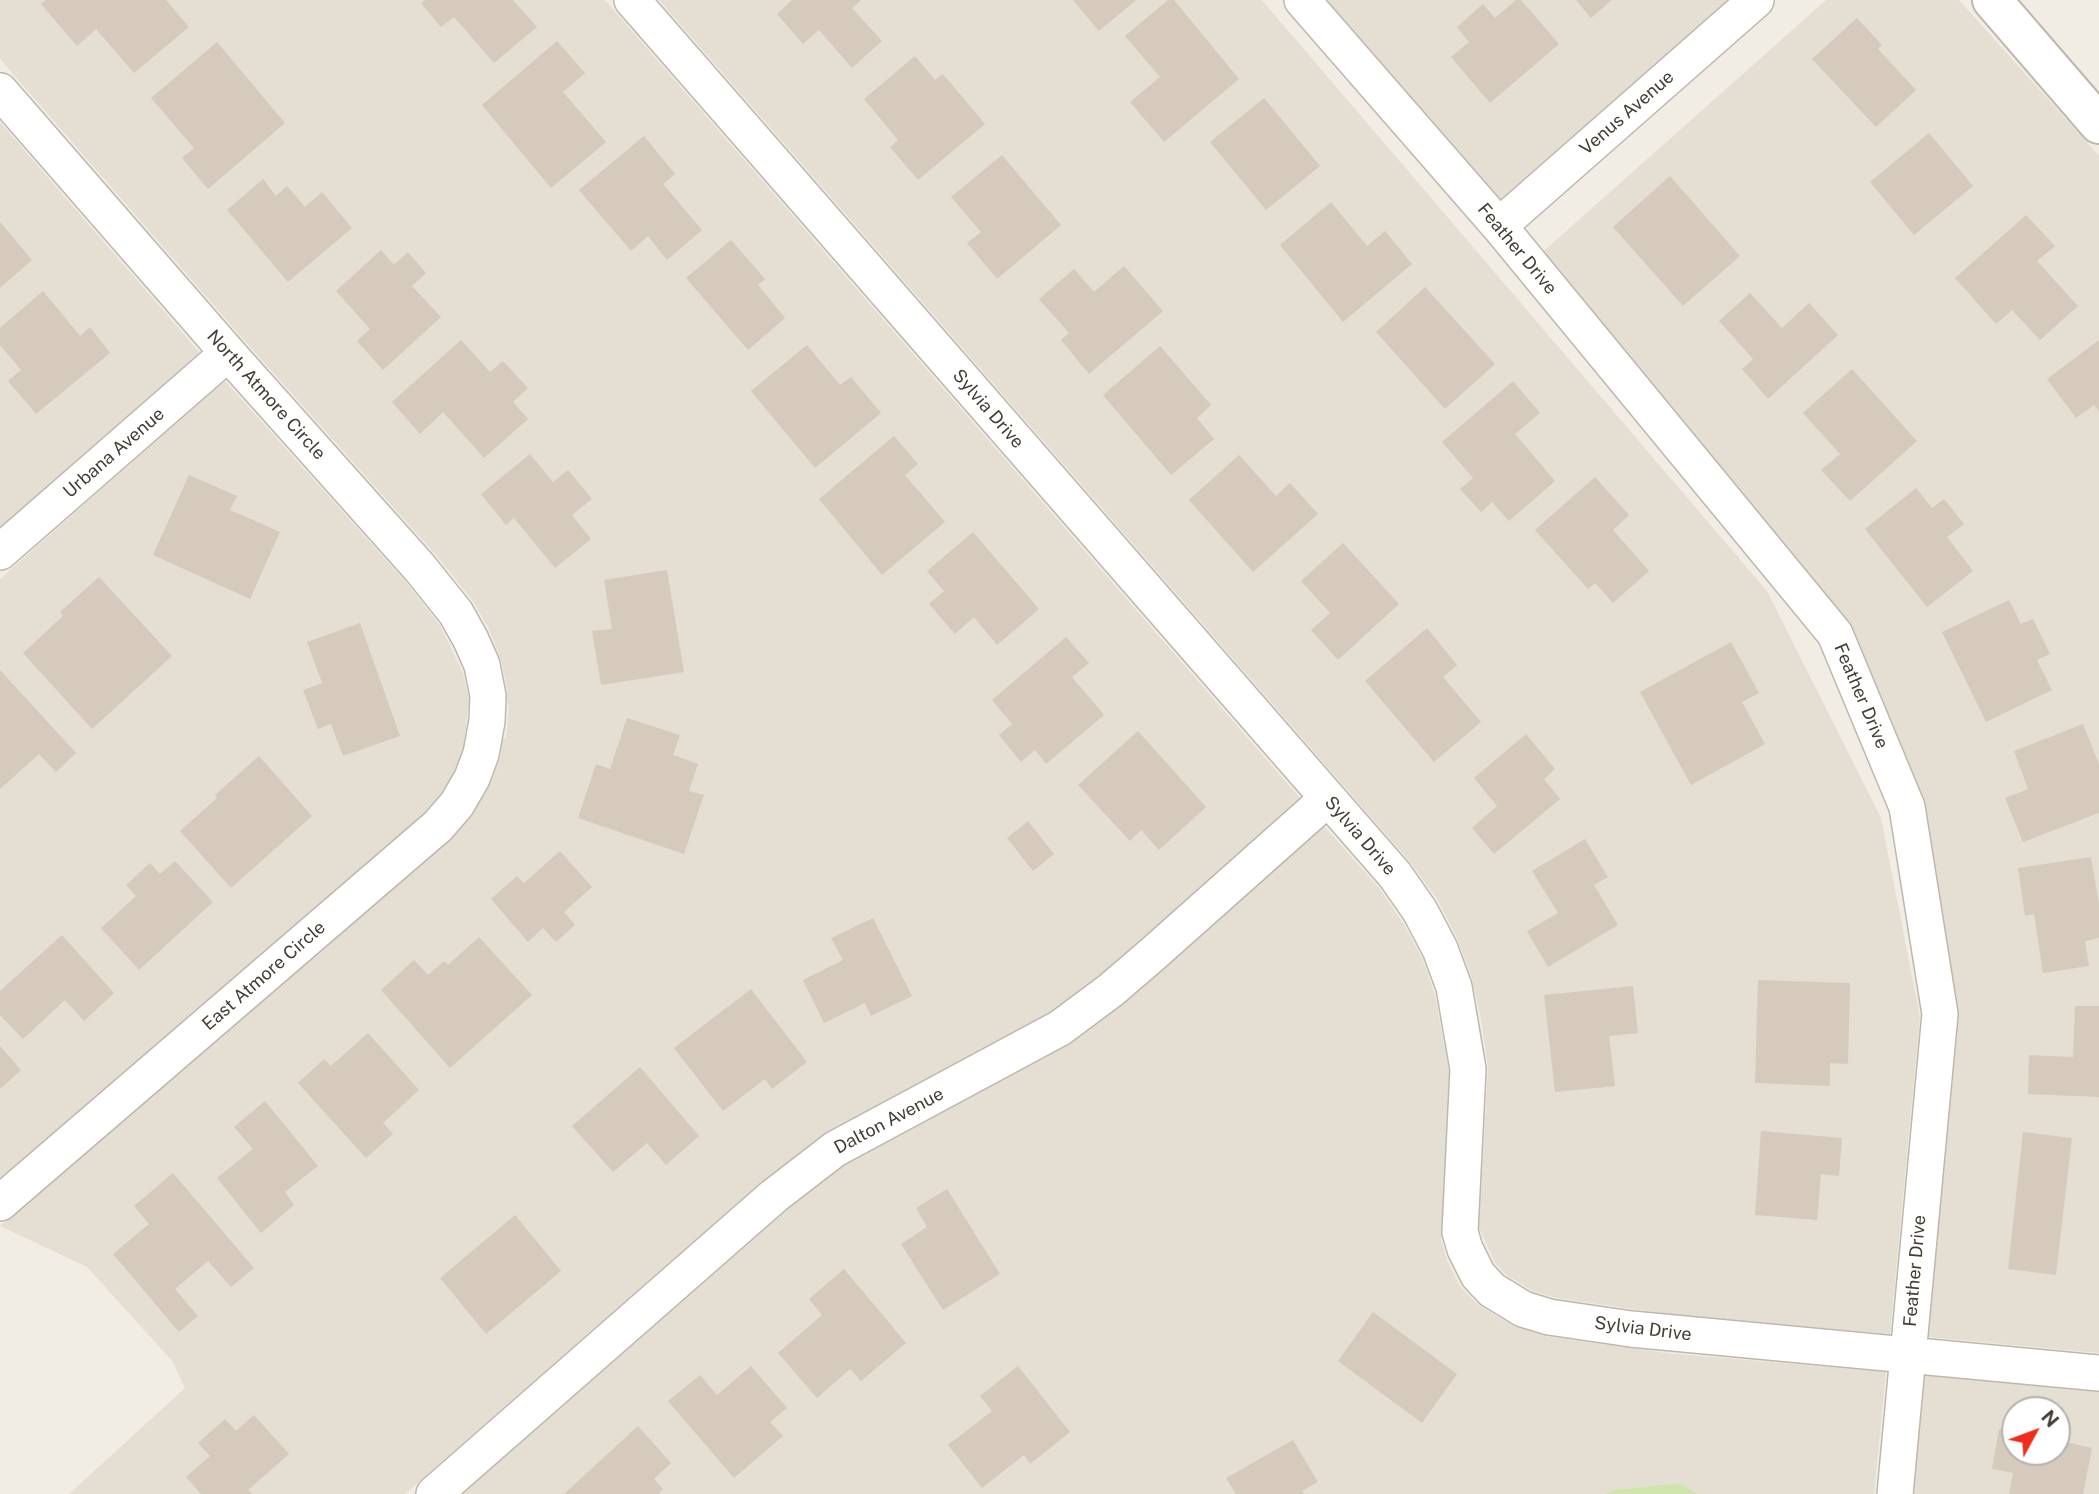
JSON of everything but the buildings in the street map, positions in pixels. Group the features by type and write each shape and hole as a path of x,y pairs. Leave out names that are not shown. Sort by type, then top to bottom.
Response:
{"street":[{"name":"Sylvia Drive","path":"632,0 1395,875 1420,911 1440,949 1454,987 1468,1069 1460,1232 1478,1275 1492,1290 1523,1309 1549,1317 1671,1334 2099,1373"},
{"name":"Feather Drive","path":"1302,0 1499,226 1835,634 1908,807 1940,1014 1895,1494"},
{"name":"Venus Avenue","path":"1499,226 1756,0"},
{"path":"1992,0 2099,124"},
{"name":"North Atmore Circle","path":"0,91 420,568 456,613 482,665 488,696 487,721"},
{"name":"Urbana Avenue","path":"0,552 228,353"},
{"name":"East Atmore Circle","path":"0,1203 438,826 457,804 472,778 481,754 487,721"},
{"name":"Dalton Avenue","path":"434,1494 804,1172 835,1149 871,1128 940,1094 1060,1028 1111,990 1328,799"}],"shaded area":[{"path":"0,0 605,0 1300,798 1100,976 1051,1013 827,1132 762,1183 405,1494 69,1494 185,1388 172,1361 87,1267 0,1226 453,837 491,783 500,759 503,739 506,738 509,704 501,660 489,629 472,600 436,555 243,339 0,59"},
{"path":"659,0 1262,0 1767,591 1881,818 1920,1017 1890,1334 1675,1315 1556,1298 1533,1291 1506,1275 1495,1263 1479,1228 1488,1067 1481,1019 1472,979 1457,938 1437,899 1411,863"},
{"path":"1316,0 1772,0 1514,230"},
{"path":"1826,0 1959,0 2099,156 2099,1353 1928,1337 1959,1013 1918,800 1799,567 1537,257"},
{"path":"0,122 200,353 0,531"},
{"path":"224,380 405,581 440,625 463,673 469,700 463,751 455,772 425,813 0,1179 0,579"},
{"path":"1324,826 1379,888 1403,923 1422,958 1435,995 1449,1072 1441,1240 1460,1286 1477,1304 1511,1325 1544,1336 1666,1353 1886,1372 1874,1494 1698,1494 1679,1483 1613,1490 1605,1494 459,1494 785,1210 844,1164 1071,1043 1123,1004"},
{"path":"1925,1375 2099,1392 2099,1494 1913,1494"}],"green space":[{"path":"1679,1483 1698,1494 1605,1494 1613,1490"}]}
